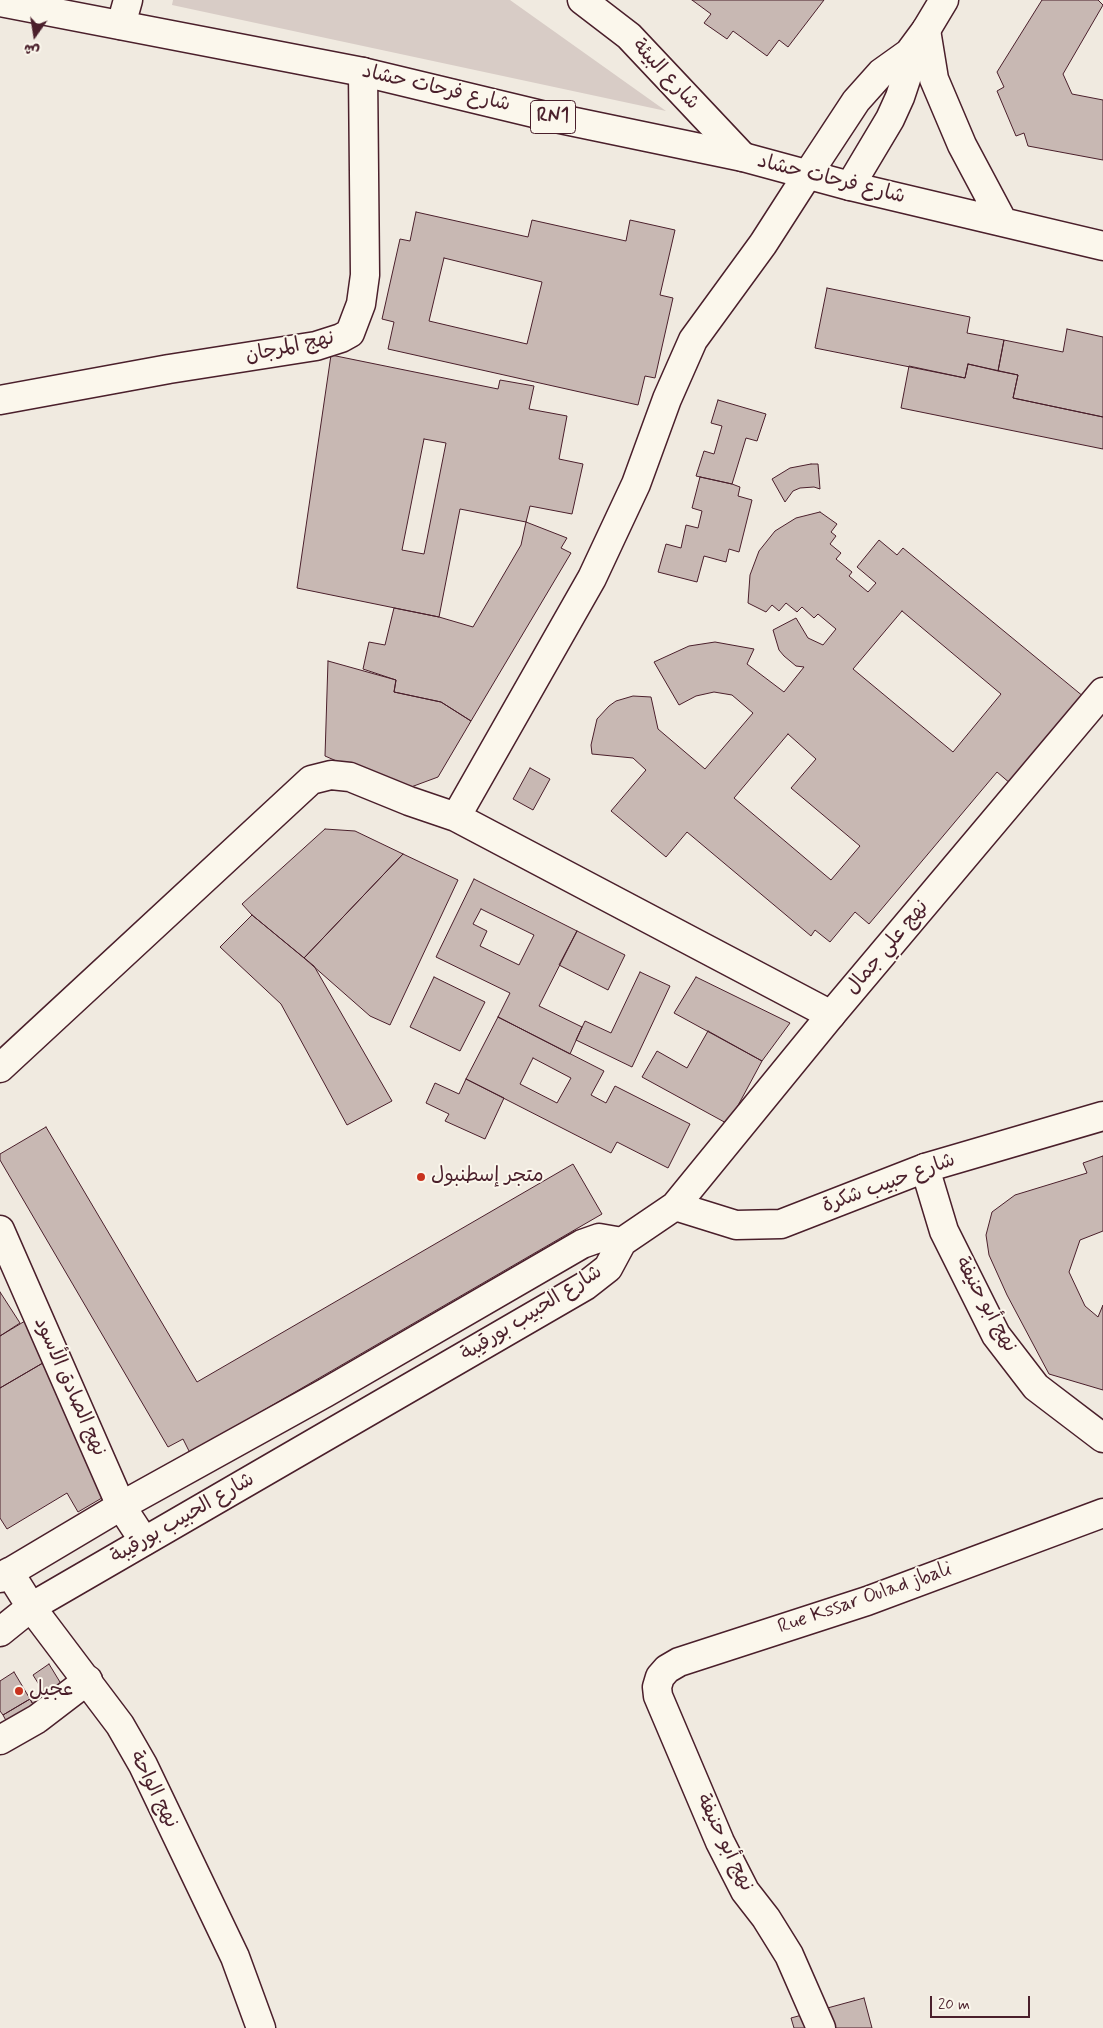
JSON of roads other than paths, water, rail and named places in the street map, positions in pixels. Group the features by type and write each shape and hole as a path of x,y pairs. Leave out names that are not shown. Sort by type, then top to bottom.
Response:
{"street":[{"name":"شارع البيئة","path":"582,0 628,36 743,157"},
{"path":"456,817 592,578 636,484 667,399 693,340 763,244 856,101 880,73 909,53 926,30 944,0"},
{"name":"شارع فرحات حشاد","path":"0,2 125,12 546,116 743,157 850,186 1103,246"},
{"path":"926,30 934,79 962,145 1003,222"},
{"path":"850,186 890,119 907,76 909,53"},
{"name":"نهج المرجان","path":"0,400 169,369 316,346 350,333 362,304 365,275 363,72"},
{"name":"نهج علي جمال","path":"622,1242 674,1206 831,1015 1103,692"},
{"path":"0,1068 311,780 331,775 350,777 409,801 456,817 831,1015"},
{"name":"شارع حبيب شكرة","path":"674,1206 736,1225 781,1224 925,1168 1103,1116"},
{"name":"نهج أبو حنيفة","path":"925,1168 944,1231 996,1335 1036,1386 1103,1438"},
{"name":"نهج الصادق الأسود","path":"0,1230 122,1506 144,1541"},
{"name":"شارع الحبيب بورقيبة","path":"0,1632 31,1608 144,1541 585,1286 608,1268 622,1242 600,1238 582,1244 325,1393 122,1506 4,1575"},
{"name":"Rue Kssar Oulad jbali","path":"663,1707 656,1687 660,1677 667,1669 679,1662 867,1601 1103,1513"},
{"name":"نهج الواحة","path":"4,1575 88,1680 120,1725 143,1765 235,1957 261,2028"},
{"path":"0,1740 37,1719 88,1680"},
{"name":"نهج أبو حنيفة","path":"663,1707 720,1842 745,1891 766,1918 790,1955 821,2028"}],"place":[{"name":"متجر إسطنبول","path":"421,1177"},
{"name":"عجيل","path":"19,1691"}]}
